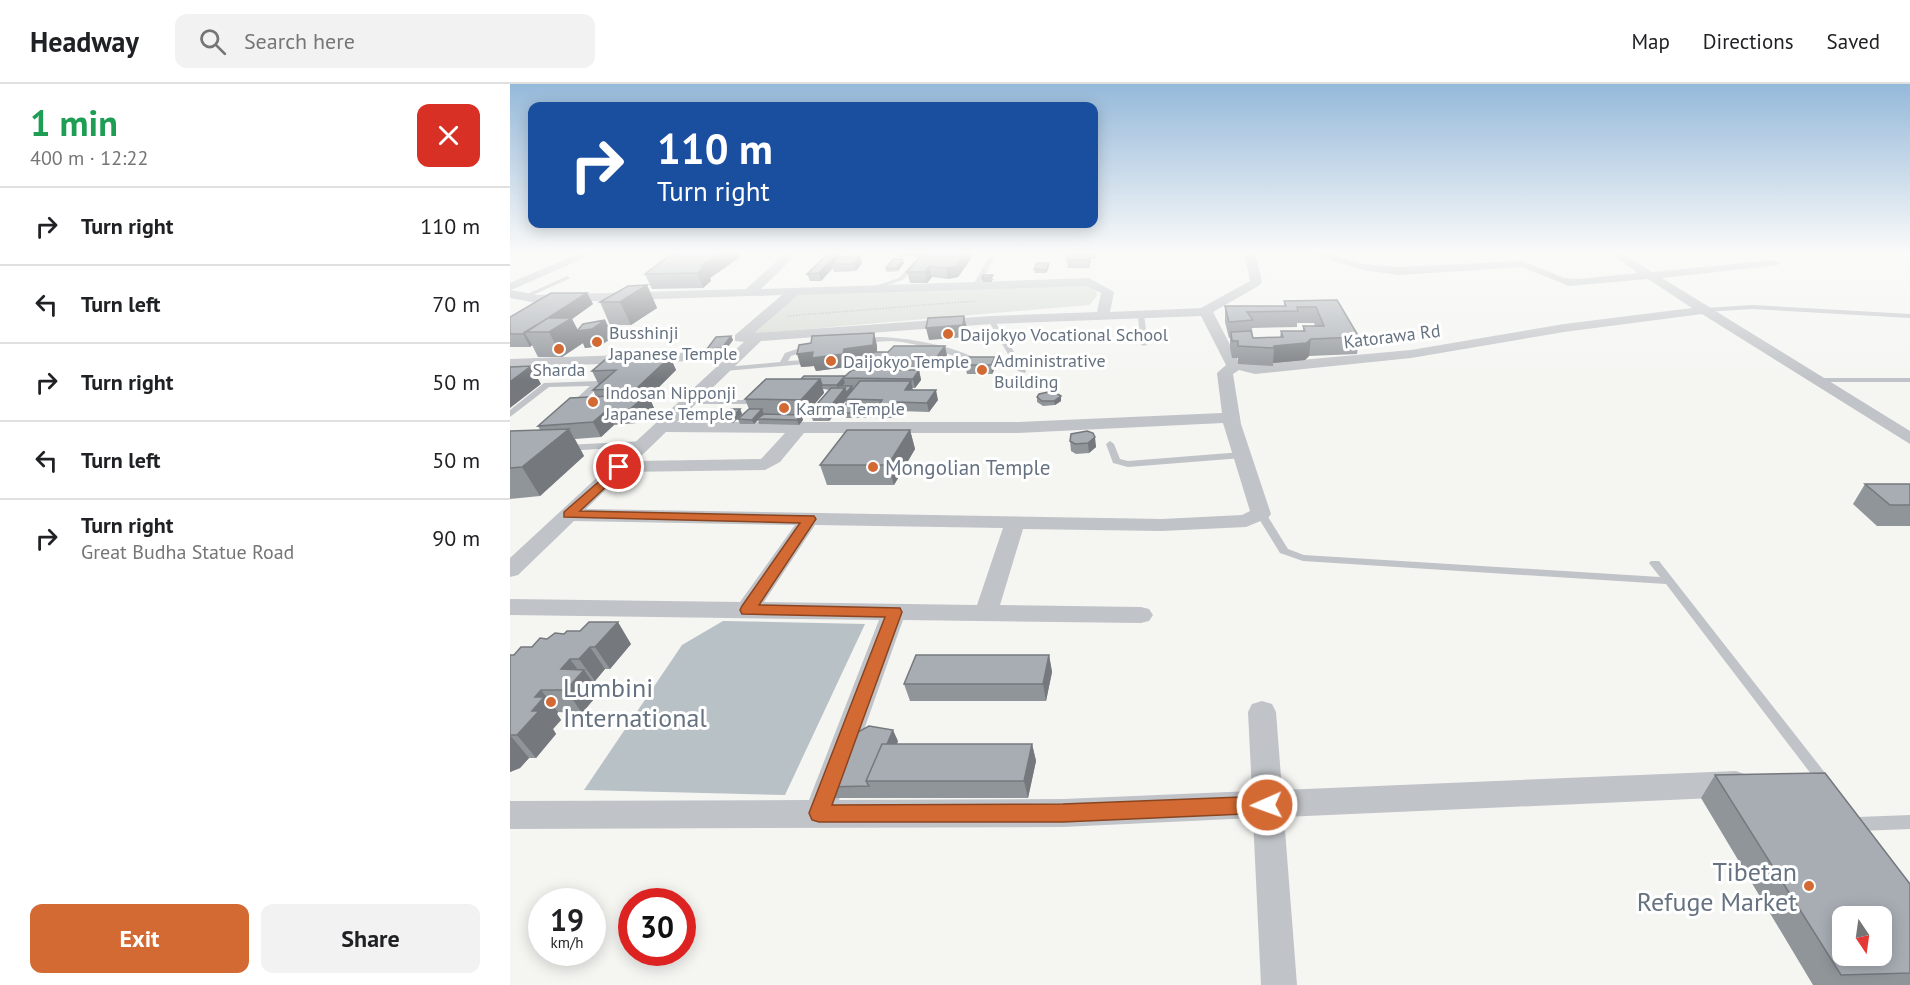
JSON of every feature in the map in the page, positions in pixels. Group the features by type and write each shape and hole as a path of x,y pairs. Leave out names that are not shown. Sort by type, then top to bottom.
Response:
{"street":[{"path":"515,295 557,299 665,295"},
{"path":"790,295 740,338 991,320 1204,312 1233,295"},
{"path":"1103,315 1107,295"},
{"path":"1682,295 1812,380 1910,439"},
{"name":"Katorawa Rd","path":"1236,365 1255,369 1411,354 1558,328 1704,310"},
{"path":"569,515 1162,525 1246,521 1261,514 1231,417 1225,373 1236,365 1227,356 1210,316 1204,312"},
{"path":"513,563 569,515 756,338"},
{"path":"510,363 737,355"},
{"path":"663,427 1070,427 1231,417"},
{"path":"619,467 765,464 774,458 799,428"},
{"path":"747,610 809,519"},
{"path":"986,613 1015,522"},
{"path":"510,607 1141,615"},
{"path":"819,813 894,612"},
{"path":"1262,712 1279,985"},
{"path":"510,815 1063,813 1776,782 1831,789"}],"lane":[{"path":"524,297 528,295"},
{"path":"1704,310 1752,307 1910,316"},
{"path":"1140,315 1144,344"},
{"path":"991,320 1022,371"},
{"path":"854,341 878,338 936,346 976,361"},
{"path":"784,362 789,355 816,346"},
{"path":"725,369 802,362"},
{"path":"1812,380 1910,380"},
{"path":"510,414 547,385 598,383 565,413"},
{"path":"689,402 755,402"},
{"path":"556,448 644,444"},
{"path":"1110,444 1116,461 1128,464 1242,455"},
{"path":"1261,514 1284,551 1303,558 1669,581"},
{"path":"1655,563 1831,789"},
{"path":"1873,843 1854,820 1910,822"}],"path":[{"path":"975,310 977,295"},
{"path":"764,318 976,301"}],"shaded area":[{"path":"794,295 1097,296 1089,305 749,334"},
{"path":"723,621 865,624 785,795 584,790 682,645"}],"building":[{"path":"548,295 584,295 523,334 510,334 510,317"},
{"path":"612,295 631,295 620,302 600,302"},
{"path":"1337,300 1359,337 1311,339 1306,343 1274,346 1274,348 1238,346 1238,341 1232,341 1231,332 1251,331 1253,338 1283,337 1281,331 1305,331 1303,326 1324,326 1316,307 1297,307 1298,311 1247,312 1253,320 1229,322 1225,306 1286,306 1284,301"},
{"path":"964,316 963,325 926,328 928,318"},
{"path":"548,318 572,318 549,332 525,332"},
{"path":"605,320 592,329 577,331 583,324"},
{"path":"874,333 873,345 844,349 843,354 812,358 813,352 797,354 799,345 811,343 812,336"},
{"path":"731,336 722,348 707,349 716,337"},
{"path":"894,346 945,346 936,358 869,358 874,352 888,352"},
{"path":"670,357 637,388 593,390 616,370 592,371 606,359"},
{"path":"969,357 995,357 991,365 965,365"},
{"path":"531,366 510,382 510,367"},
{"path":"852,370 919,370 913,379 843,378"},
{"path":"804,376 845,376 837,385 822,385 820,379 801,379"},
{"path":"766,379 820,379 801,400 745,399"},
{"path":"860,381 911,381 905,390 936,390 927,403 895,402 891,408 876,408 882,400 845,399"},
{"path":"852,386 846,393 845,388 837,388"},
{"path":"831,388 845,388 826,412 810,412"},
{"path":"1053,391 1061,396 1054,401 1042,401 1037,397 1039,394"},
{"path":"648,394 630,409 606,411 593,422 538,426 570,398"},
{"path":"846,404 879,404 876,408 877,413 840,413"},
{"path":"729,409 740,409 731,418 720,417"},
{"path":"749,409 762,409 752,420 738,419"},
{"path":"764,414 801,415 797,420 757,419"},
{"path":"569,429 522,467 510,468 510,431"},
{"path":"847,430 910,430 888,465 820,465"},
{"path":"1087,431 1093,433 1095,437 1088,443 1075,444 1070,441 1071,434"},
{"path":"1865,484 1910,484 1910,505 1890,505"},
{"path":"589,622 618,622 595,647 590,647 579,659 570,659 561,669 584,670 566,690 541,690 535,697 544,697 532,711 539,711 517,735 510,735 510,655 514,655 521,647 532,647 540,638 547,639 555,633 580,631"},
{"path":"916,655 1049,655 1043,684 904,684"},
{"path":"869,726 893,730 887,744 882,744 866,781 869,786 823,787 845,739"},
{"path":"882,744 1032,744 1024,781 866,781"},
{"path":"1825,773 1910,884 1910,973 1841,975 1835,966 1892,966 1892,906 1832,906 1832,961 1715,775"}],"place":[{"name":"Daijokyo Vocational School","path":"948,334"},
{"name":"Busshinji Japanese Temple","path":"597,342"},
{"name":"Sharda","path":"559,349"},
{"name":"Daijokyo Temple","path":"831,361"},
{"name":"Administrative Building","path":"982,370"},
{"name":"Indosan Nipponji Japanese Temple","path":"593,402"},
{"name":"Karma Temple","path":"784,408"},
{"name":"Mongolian Temple","path":"873,467"},
{"name":"Lumbini International","path":"551,702"},
{"name":"Tibetan Refuge Market","path":"1809,886"}],"route":[{"path":"619,467 569,515 809,519 747,610 894,612 873,675 819,813 1063,813 1267,805"}]}
